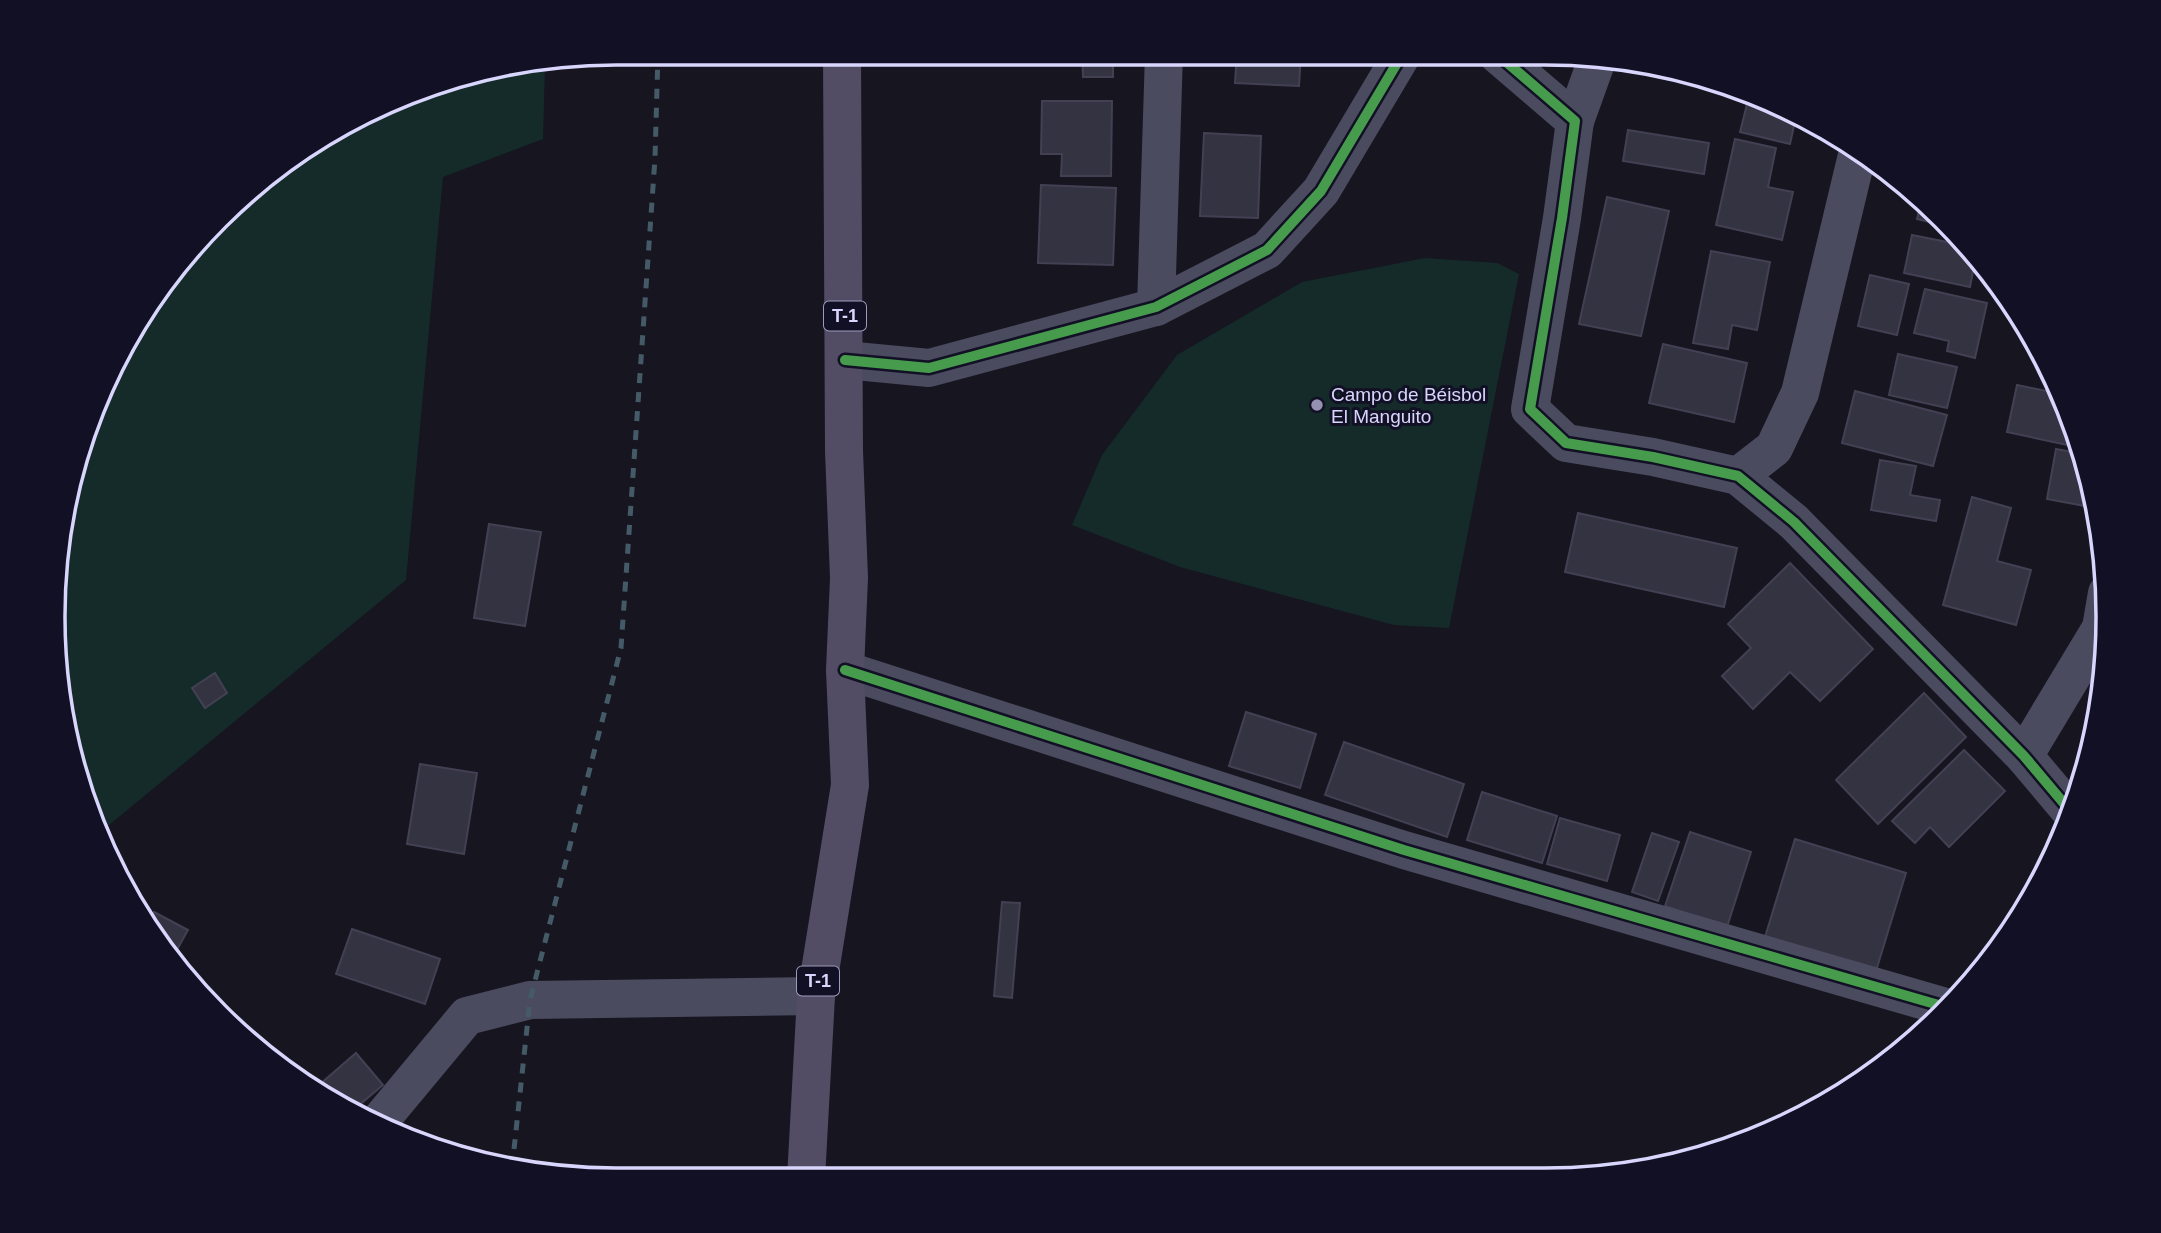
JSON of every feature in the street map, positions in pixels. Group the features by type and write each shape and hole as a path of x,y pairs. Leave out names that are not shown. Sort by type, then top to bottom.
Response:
{"main road":[{"name":"T-1","path":"807,1168 816,996 850,785 845,670 849,578 844,451 842,65"}],"street":[{"path":"1156,307 1164,65"},
{"path":"845,359 929,368 1156,307 1267,250 1321,191 1397,65"},
{"path":"1510,65 1575,121"},
{"path":"1594,67 1575,121 1562,218 1530,409 1566,443 1653,457 1738,476 1794,522 2024,756 2064,803"},
{"path":"1738,476 1774,448 1800,393 1856,161"},
{"path":"2024,756 2095,637"},
{"path":"845,670 1404,850 1937,1005"},
{"path":"384,1116 467,1016 530,1000 816,996"}],"green space":[{"path":"545,69 543,139 443,177 406,580 107,827 84,759 69,689 66,580 75,509 94,439 122,372 139,341 179,281 226,226 310,158 372,122 439,94 509,75"},
{"name":"Campo de Béisbol El Manguito","path":"1425,258 1497,263 1519,274 1449,628 1394,625 1180,567 1072,525 1102,455 1177,355 1302,282"}],"building":[{"path":"1082,65 1113,65 1113,77 1083,77"},
{"path":"1236,65 1300,65 1299,86 1235,83"},
{"path":"1042,101 1112,101 1111,176 1061,176 1062,154 1041,154"},
{"path":"1747,104 1794,125 1790,144 1740,132"},
{"path":"1628,130 1709,143 1704,174 1623,161"},
{"path":"1204,133 1261,136 1258,218 1200,216"},
{"path":"1735,139 1776,148 1768,187 1793,192 1782,240 1716,225"},
{"path":"1041,185 1116,188 1113,265 1038,263"},
{"path":"1607,197 1669,211 1641,336 1579,324"},
{"path":"1919,212 1931,223 1917,219"},
{"path":"1912,235 1950,243 1973,270 1970,287 1904,273"},
{"path":"1711,251 1770,262 1757,330 1732,325 1728,349 1693,343"},
{"path":"1870,275 1909,284 1897,335 1858,326"},
{"path":"1925,289 1987,303 1975,358 1947,351 1949,341 1914,333"},
{"path":"1663,344 1747,363 1734,422 1649,403"},
{"path":"1898,354 1957,367 1947,408 1889,395"},
{"path":"2017,385 2048,391 2069,445 2007,432"},
{"path":"1855,391 1947,415 1933,466 1842,443"},
{"path":"2056,449 2071,452 2085,506 2047,499"},
{"path":"1880,460 1916,466 1910,495 1940,500 1936,521 1871,510"},
{"path":"1972,497 2011,508 1997,561 2031,570 2016,625 1943,605"},
{"path":"1578,513 1737,548 1724,607 1565,572"},
{"path":"489,524 541,532 525,626 474,618"},
{"path":"1790,563 1873,649 1820,701 1790,672 1753,709 1722,676 1751,648 1728,624"},
{"path":"215,673 227,693 205,708 192,688"},
{"path":"1924,693 1966,737 1878,824 1836,780"},
{"path":"1246,712 1316,734 1300,788 1229,766"},
{"path":"1344,742 1464,784 1447,837 1325,795"},
{"path":"1964,750 2005,791 1949,847 1930,827 1915,843 1892,821"},
{"path":"420,764 477,773 464,854 407,844"},
{"path":"1482,792 1557,816 1542,863 1467,840"},
{"path":"1560,818 1620,835 1607,881 1547,864"},
{"path":"1690,832 1751,852 1727,927 1665,906"},
{"path":"1652,833 1679,842 1658,901 1632,892"},
{"path":"1795,839 1906,873 1876,971 1765,937"},
{"path":"1002,902 1020,903 1012,998 994,996"},
{"path":"154,912 188,930 177,949 158,923"},
{"path":"352,929 440,959 425,1004 336,974"},
{"path":"356,1053 383,1085 360,1104 322,1082"}],"railway":[{"path":"513,1159 530,1000 621,648 655,158 658,65"}],"cycle path":[{"path":"845,360 929,368 1156,307 1267,250 1321,191 1396,65"},
{"path":"1510,65 1575,121 1562,218 1530,409 1566,443 1653,457 1738,476 1794,522 2024,756 2064,803"},
{"path":"845,670 1404,850 1937,1005"}],"place":[{"name":"Campo de Béisbol El Manguito","path":"1317,405"}]}
